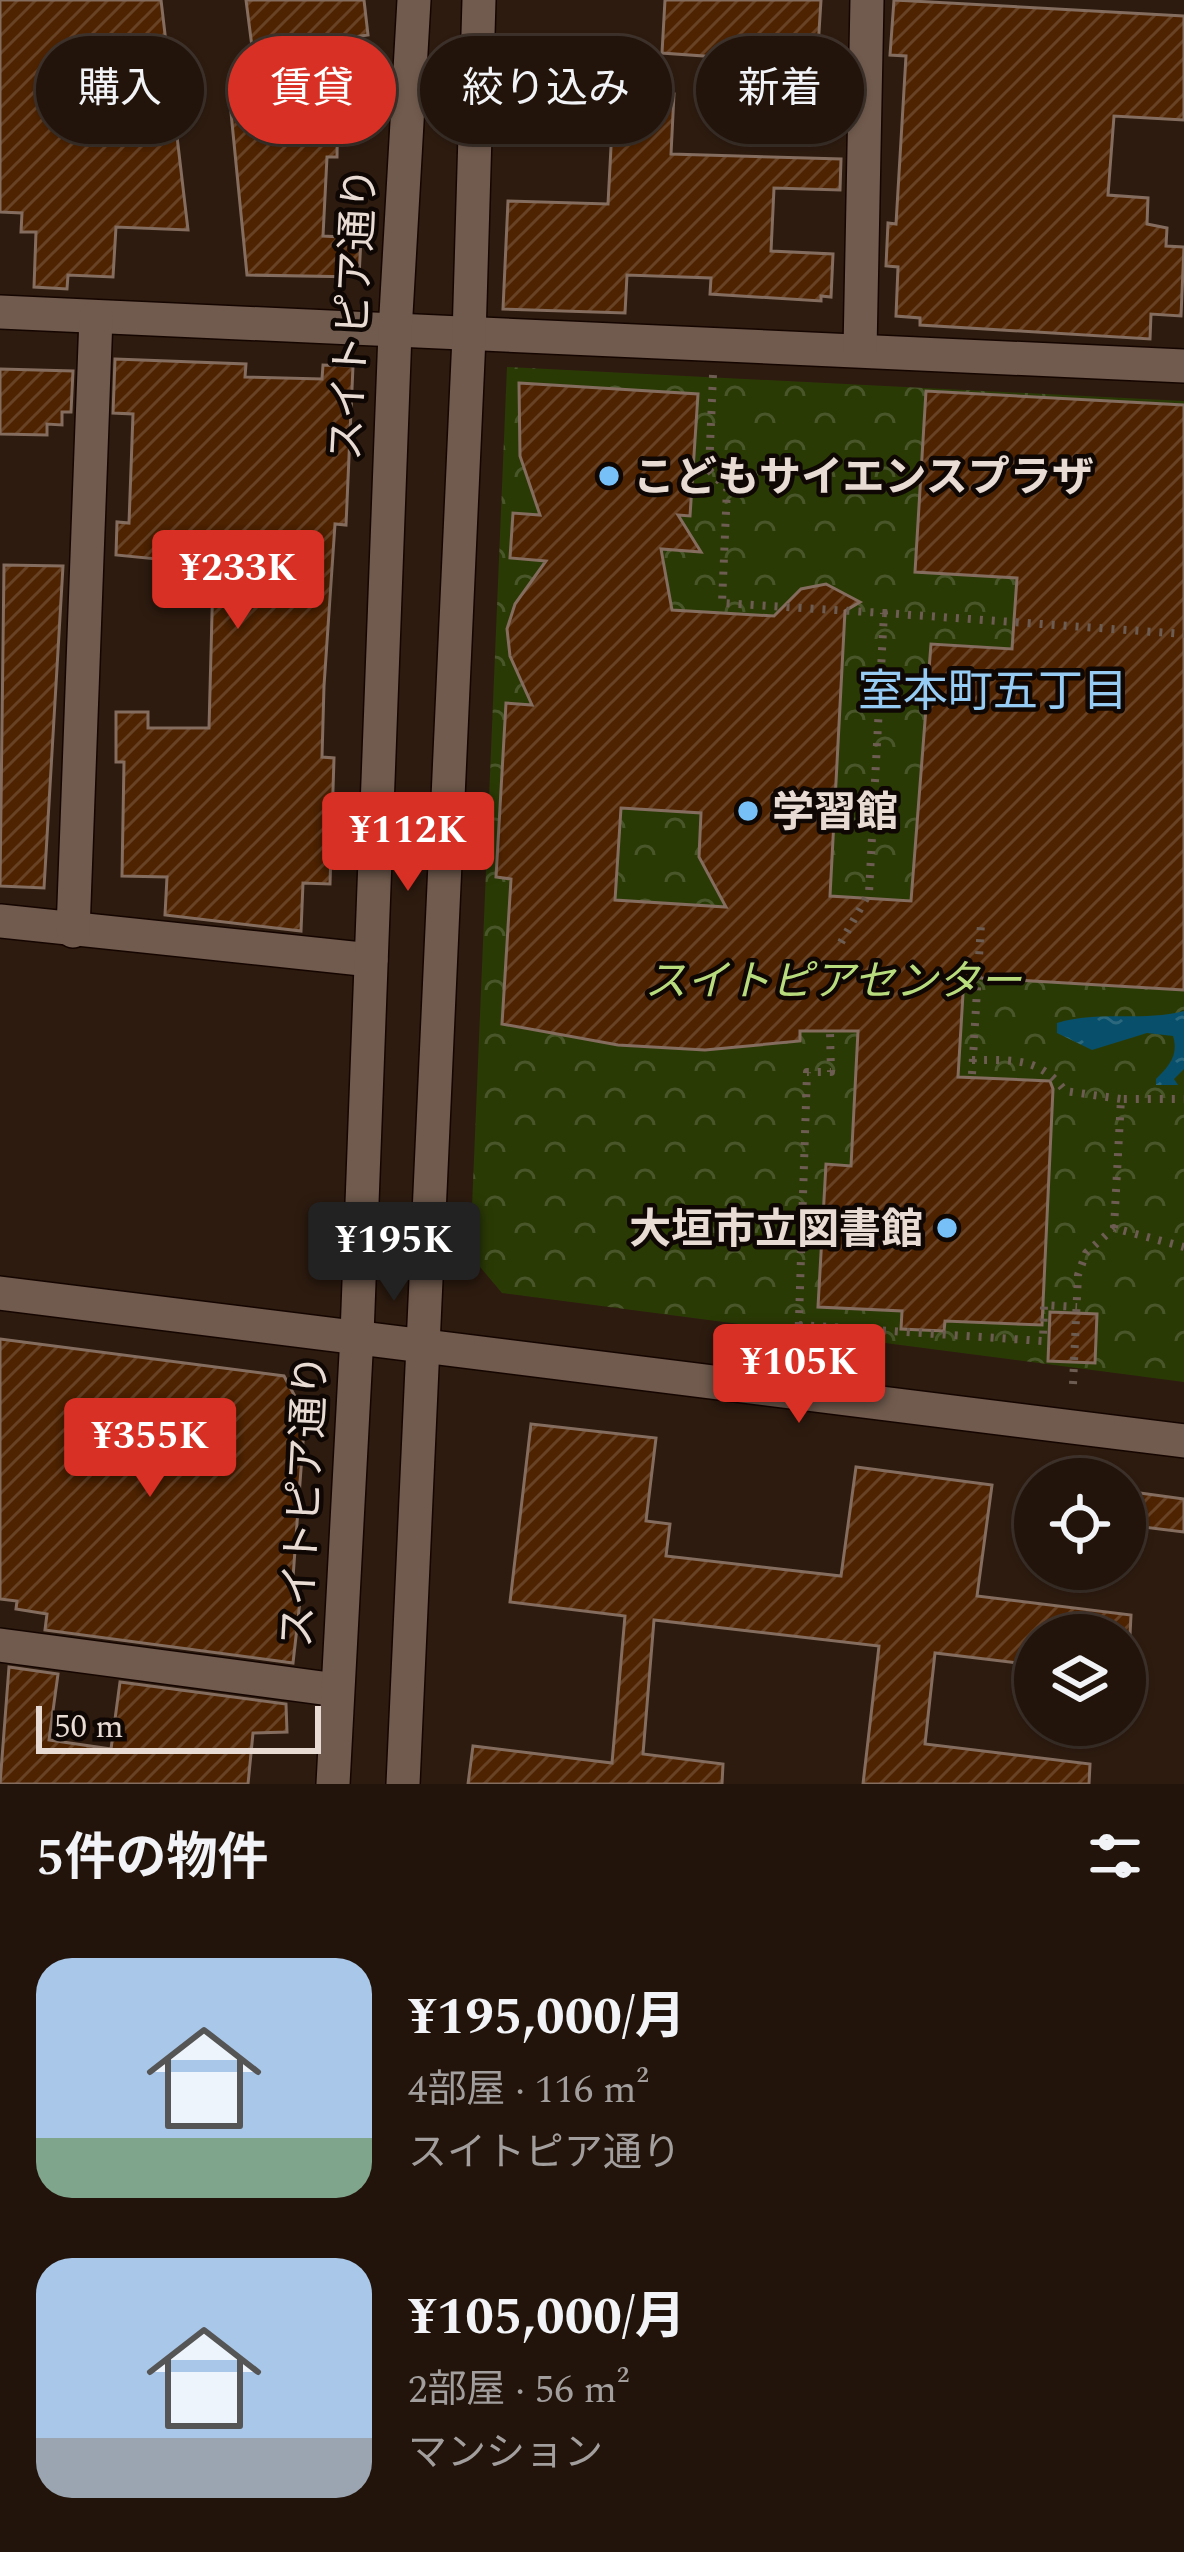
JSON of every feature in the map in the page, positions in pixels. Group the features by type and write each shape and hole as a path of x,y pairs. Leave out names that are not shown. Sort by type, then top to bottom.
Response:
{"street":[{"name":"スイトピア通り","path":"333,1784 357,1335 394,332 414,0"},
{"path":"404,1784 469,337 479,0"},
{"path":"860,350 867,0"},
{"path":"0,312 469,337 1184,366"},
{"path":"73,931 96,317"},
{"path":"0,921 371,960"},
{"path":"0,1293 423,1342 1184,1441"},
{"path":"0,1645 337,1690"}],"path":[{"path":"714,367 710,470 727,489 722,603 1184,634"},
{"path":"839,946 869,892 884,613"},
{"path":"972,1074 981,924"},
{"path":"798,1348 808,1072 831,1072 830,1032"},
{"path":"972,1060 1026,1060 1048,1069 1065,1091 1121,1099 1184,1099"},
{"path":"1073,1384 1085,1253 1114,1228 1121,1099"},
{"path":"1114,1228 1184,1247"},
{"path":"799,1325 1043,1341 1044,1306 1077,1307"}],"green space":[{"name":"スイトピアセンター","path":"507,367 1184,401 1184,1382 502,1293 470,1255"}],"water":[{"path":"1184,1011 1184,1069 1174,1079 1178,1085 1156,1085 1174,1055 1173,1036 1147,1033 1092,1050 1057,1033 1057,1023 1073,1019"}],"building":[{"path":"0,0 161,0 165,36 36,36 36,144 178,144 188,230 116,227 113,277 68,275 67,289 34,287 36,232 21,232 22,213 0,212"},
{"path":"246,0 364,0 368,35 251,36"},
{"path":"665,0 821,0 819,36 696,36 696,55 672,54 672,36 663,36"},
{"path":"894,0 1184,16 1184,120 1114,116 1108,195 1148,198 1147,224 1167,228 1166,246 1184,247 1181,316 1151,314 1150,339 920,325 920,318 896,316 898,267 886,266 888,223 896,224 906,56 890,55"},
{"path":"234,144 337,144 337,157 327,157 323,236 361,238 359,277 247,275"},
{"path":"611,144 672,144 671,154 841,159 840,190 774,188 771,251 833,254 831,297 821,296 821,301 710,294 711,278 627,275 625,313 503,309 508,201 608,204"},
{"path":"115,359 246,364 245,377 322,379 323,365 353,366 346,525 335,524 324,686 322,757 334,758 330,884 303,883 301,931 165,915 167,877 122,876 124,762 116,762 116,712 148,712 148,728 209,728 213,576 198,575 198,563 116,555 117,522 129,523 133,414 113,413"},
{"path":"0,369 73,371 71,412 62,412 62,425 47,424 47,435 0,434"},
{"path":"519,383 698,394 690,516 678,515 701,552 661,549 672,610 774,616 801,589 826,584 860,602 845,611 830,896 911,901 931,644 1012,649 1017,578 915,572 926,391 1184,405 1184,990 964,977 958,1077 1050,1081 1053,1089 1042,1325 945,1321 944,1331 901,1329 902,1311 818,1307 826,1164 851,1166 858,1031 800,1031 800,1041 705,1050 618,1045 502,1024 511,879 496,877 506,703 532,705 510,656 507,629 515,604 546,561 510,558 513,513 540,515 520,456","holes":["621,808 701,813 699,857 726,907 615,900"]},
{"path":"4,565 63,566 44,888 0,886"},
{"path":"1050,1312 1097,1314 1095,1363 1048,1361"},
{"path":"0,1339 284,1376 305,1415 292,1591 301,1592 293,1663 45,1630 47,1614 16,1609 17,1601 0,1599"},
{"path":"531,1424 656,1438 646,1521 670,1524 666,1556 841,1576 856,1467 992,1485 977,1596 1123,1614 1014,1614 1014,1662 935,1653 925,1744 1090,1764 1089,1784 863,1784 879,1646 654,1620 643,1754 723,1764 722,1784 468,1784 473,1746 612,1763 625,1616 510,1602"},
{"path":"1146,1494 1184,1499 1184,1532 1146,1527"},
{"path":"9,1667 58,1674 49,1740 111,1749 120,1682 286,1704 287,1732 253,1733 248,1784 0,1784"}],"place":[{"name":"こどもサイエンスプラザ","path":"609,476"},
{"name":"学習館","path":"748,811"},
{"name":"大垣市立図書館","path":"947,1228"}],"district":[{"name":"室本町五丁目","path":"993,690"}]}
